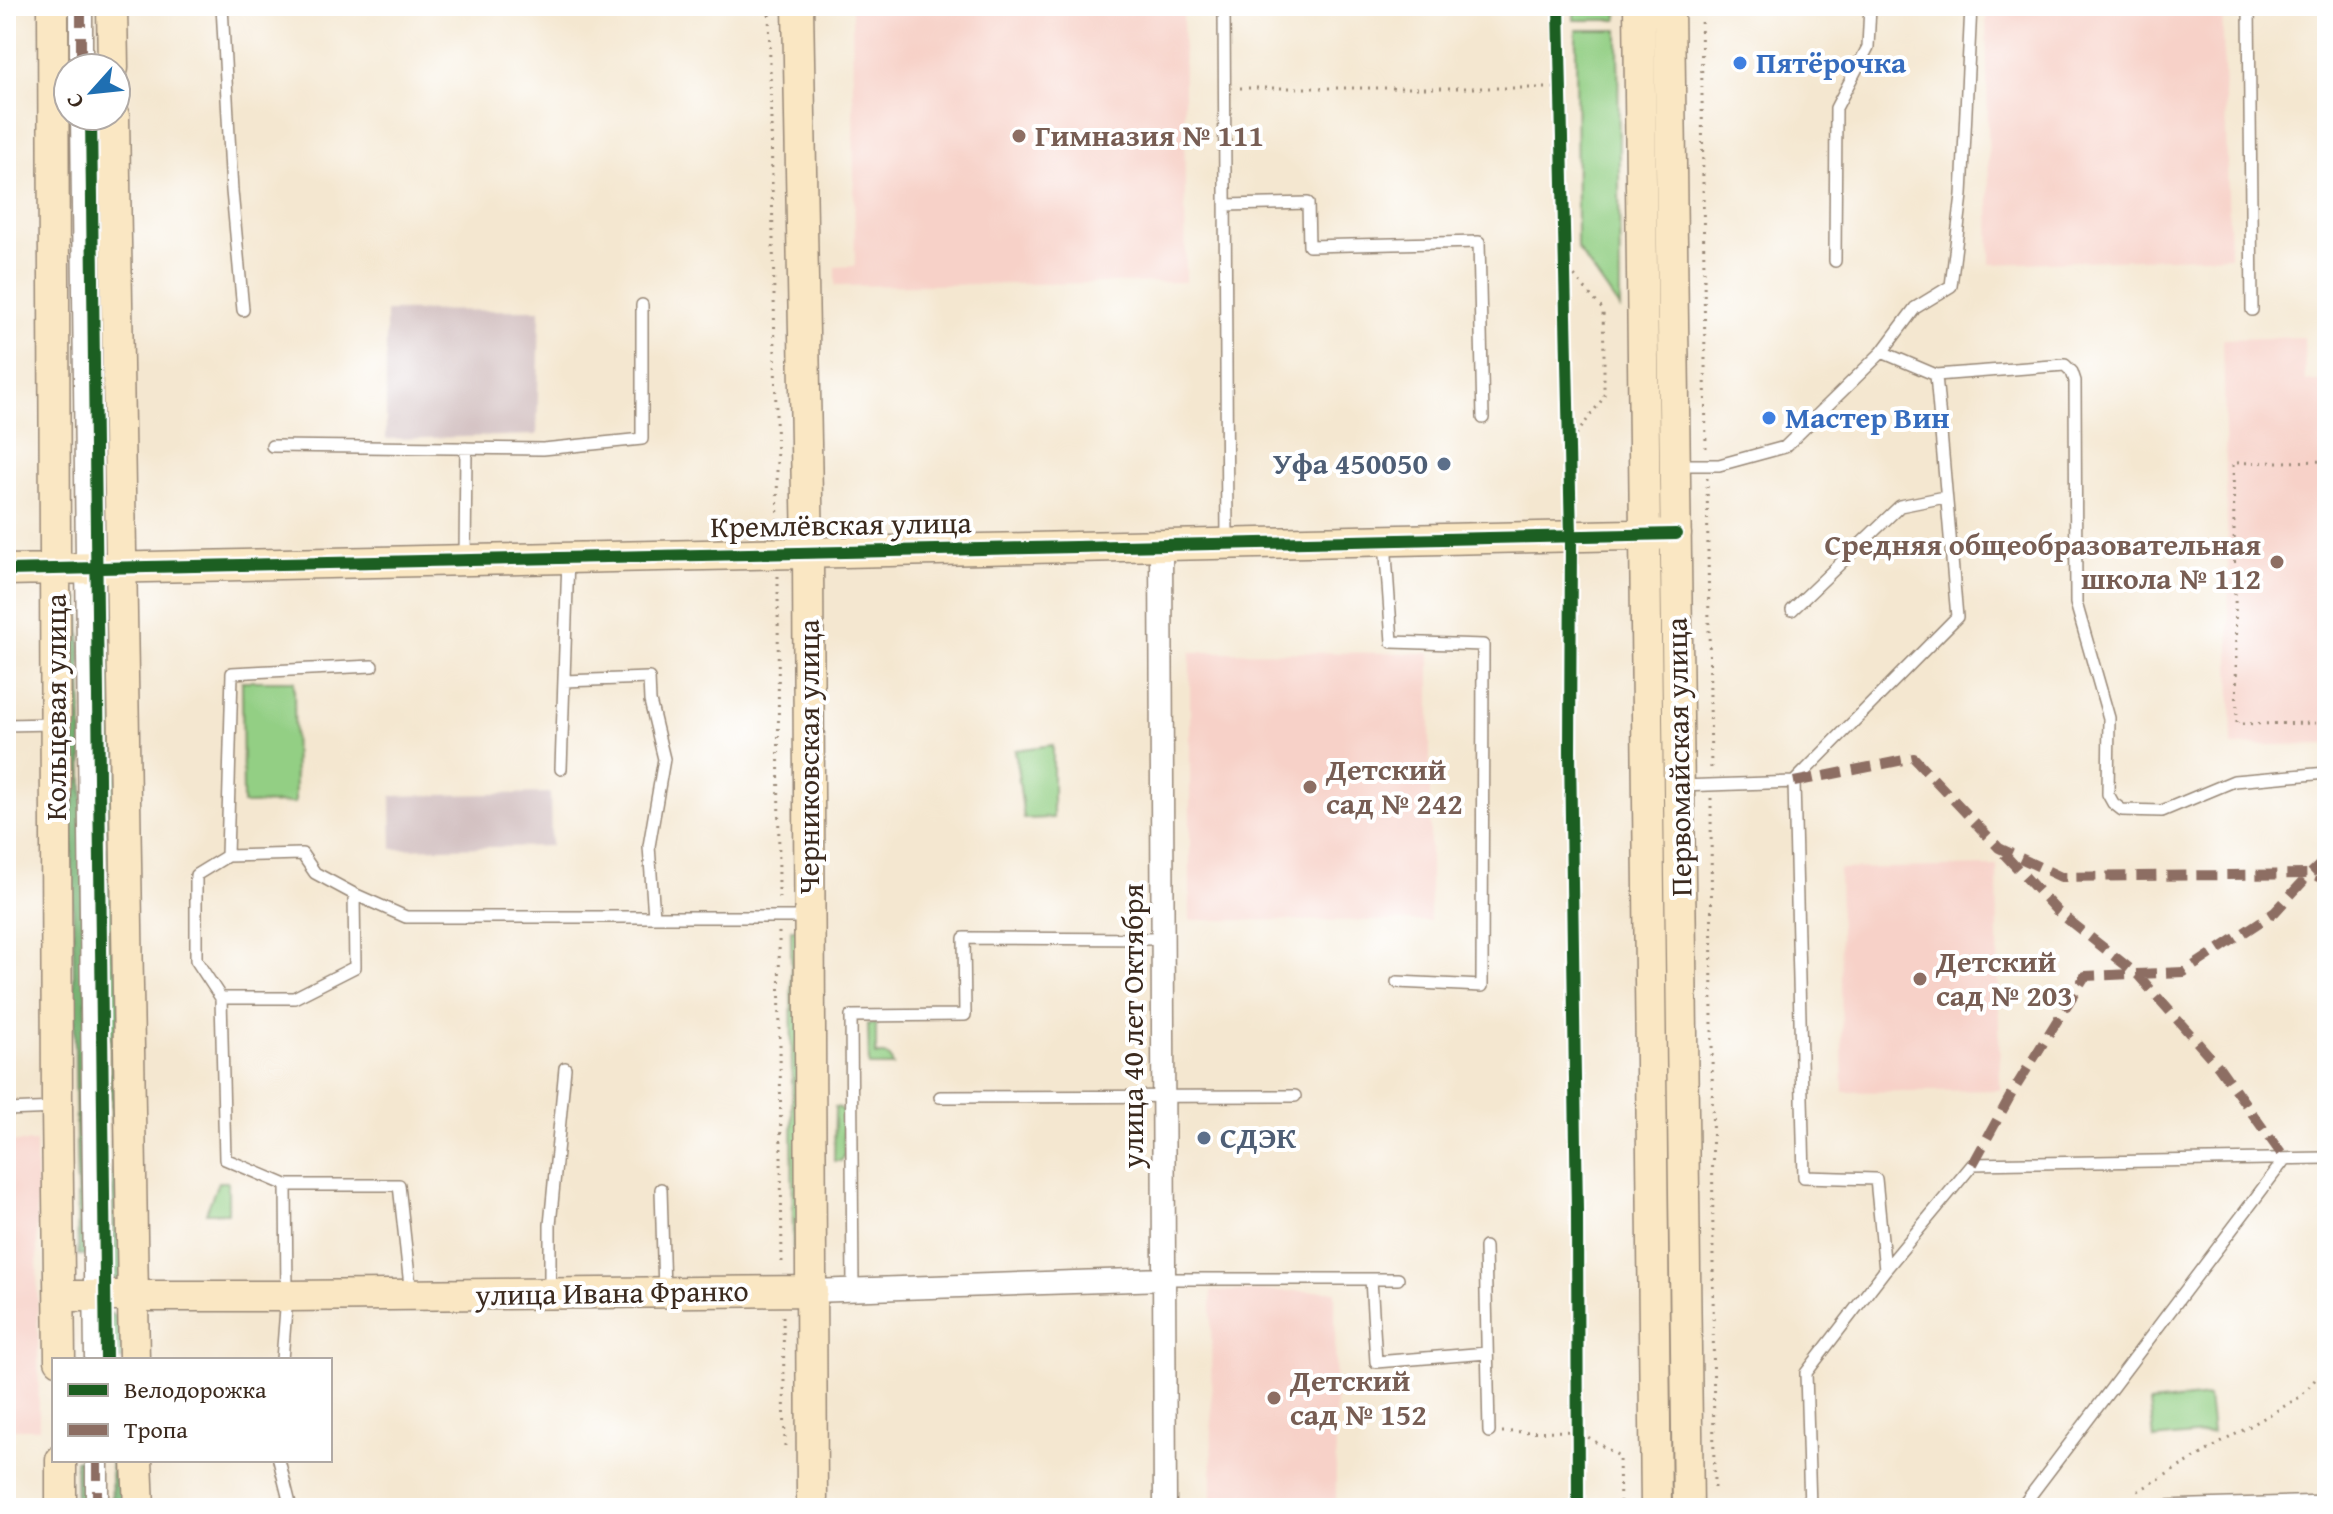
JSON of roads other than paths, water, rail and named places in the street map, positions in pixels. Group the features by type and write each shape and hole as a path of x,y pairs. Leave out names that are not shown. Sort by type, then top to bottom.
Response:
{"main road":[{"name":"Кольцевая улица","path":"53,6 60,1358"},
{"path":"112,6 113,52"},
{"name":"Черниковская улица","path":"798,6 794,552 810,917 812,1508"},
{"name":"Первомайская улица","path":"1639,6 1656,1508"},
{"name":"Первомайская улица","path":"1669,6 1688,1508"},
{"path":"114,132 134,1358"},
{"name":"Кремлёвская улица","path":"6,570 1676,534"},
{"name":"улица Ивана Франко","path":"60,1296 812,1291"},
{"path":"61,1462 61,1508"},
{"path":"137,1462 139,1508"}],"street":[{"path":"81,6 81,52"},
{"path":"82,132 96,1358"},
{"name":"улица 40 лет Октября","path":"1161,544 1165,1508"},
{"name":"улица Ивана Франко","path":"812,1291 1164,1279"},
{"path":"97,1462 97,1508"}],"lane":[{"path":"222,6 232,191 243,310"},
{"path":"1224,6 1227,542"},
{"path":"1835,261 1836,108 1868,47 1870,6"},
{"path":"1676,465 1719,465 1785,447 1882,352 1915,308 1951,286 1962,195 1971,6"},
{"path":"2249,6 2252,310"},
{"path":"1225,205 1308,203 1309,246 1479,242 1483,418"},
{"path":"272,446 543,449 642,439 642,305"},
{"path":"1882,352 1936,375 2065,365 2072,372 2075,381 2076,603 2109,718 2108,794 2113,803 2122,810 2162,811 2234,781 2327,773"},
{"path":"1679,786 1794,782 1957,617 1936,375"},
{"path":"465,560 466,448"},
{"path":"1792,610 1900,506 1945,497"},
{"path":"1385,540 1392,642 1483,645 1482,986 1397,982"},
{"path":"561,769 568,558"},
{"path":"227,856 232,673 372,666"},
{"path":"564,681 649,678 650,701 664,759 649,846 654,917"},
{"path":"6,725 57,724"},
{"path":"1794,782 1804,1177 1876,1179 1885,1270"},
{"path":"411,1295 399,1185 286,1185 225,1159 221,998 196,960 196,875 227,856 302,854 315,873 406,917 810,917"},
{"path":"221,998 294,998 355,967 354,894"},
{"path":"853,1289 851,1016 965,1015 964,938 1163,939"},
{"path":"550,1294 550,1225 565,1068"},
{"path":"940,1097 1295,1096"},
{"path":"6,1110 57,1108"},
{"path":"1810,1508 1806,1373 1885,1270 1973,1164 2327,1158"},
{"path":"2021,1508 2285,1159"},
{"path":"282,1358 287,1296 286,1185"},
{"path":"661,1189 664,1292"},
{"path":"1485,1247 1489,1432"},
{"path":"1164,1279 1398,1279"},
{"path":"1371,1279 1376,1362 1487,1353"},
{"path":"280,1462 291,1508"},
{"path":"2096,1508 2250,1506 2327,1501"}],"place":[{"name":"Пятёрочка","path":"1740,63"},
{"name":"Гимназия № 111","path":"1019,136"},
{"name":"Мастер Вин","path":"1769,418"},
{"name":"Уфа 450050","path":"1444,464"},
{"name":"Средняя общеобразовательная школа № 112","path":"2277,562"},
{"name":"Детский сад № 242","path":"1310,787"},
{"name":"Детский сад № 203","path":"1920,979"},
{"name":"СДЭК","path":"1204,1138"},
{"name":"Детский сад № 152","path":"1274,1398"}]}
